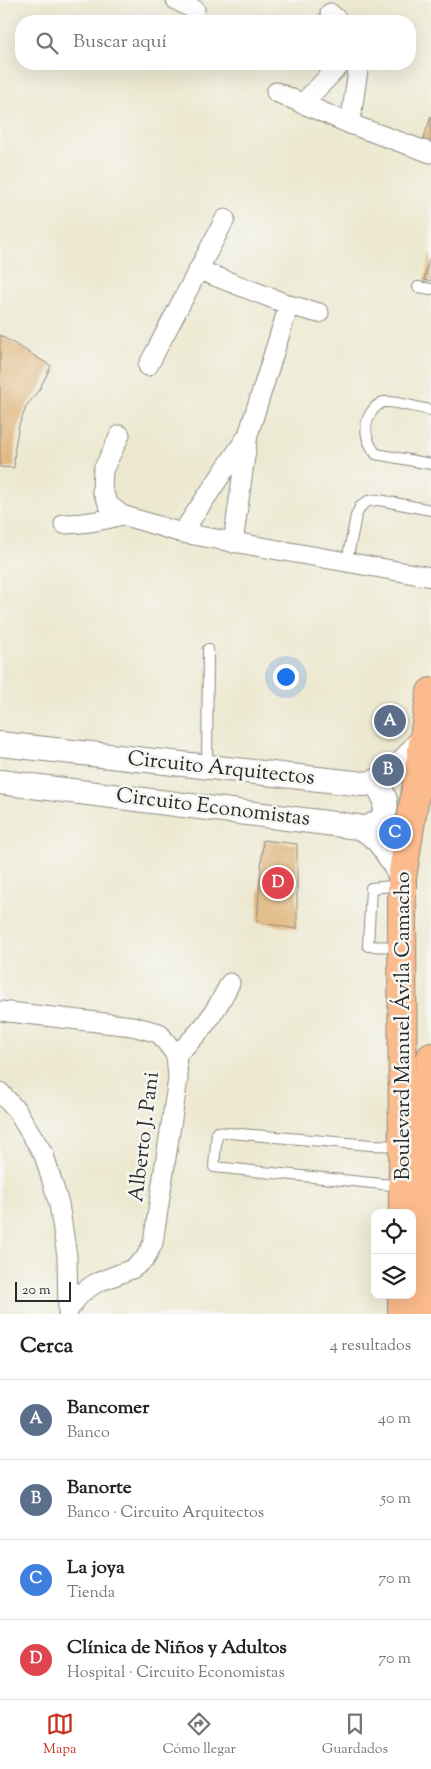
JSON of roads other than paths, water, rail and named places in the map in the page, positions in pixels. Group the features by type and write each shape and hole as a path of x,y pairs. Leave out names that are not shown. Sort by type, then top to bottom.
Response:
{"main road":[{"name":"Boulevard Manuel Ávila Camacho","path":"403,1200 402,881 431,692"},
{"name":"Boulevard Manuel Ávila Camacho","path":"425,1314 427,1163 431,1057"},
{"path":"402,1299 402,1314"}],"street":[{"path":"176,0 195,10"},
{"path":"302,104 335,70"},
{"path":"350,124 358,70"},
{"path":"276,92 350,124 431,153"},
{"path":"148,366 225,219"},
{"path":"199,270 289,305 319,313"},
{"path":"233,543 248,434 289,305"},
{"path":"182,533 248,434"},
{"path":"120,435 103,470 102,490 109,505 122,516 182,533 431,577"},
{"path":"64,524 90,523 122,516"},
{"path":"402,881 386,851 366,829 381,821 386,808 384,795 374,783 390,775 399,767 424,737"},
{"name":"Circuito Arquitectos","path":"0,744 207,768 353,783 374,783"},
{"name":"Circuito Economistas","path":"0,782 340,824 366,829"},
{"path":"176,1055 199,1034 216,1010 230,983"},
{"name":"Alberto J. Pani","path":"0,1011 132,1026 150,1030 159,1033 176,1055 178,1079 153,1243 145,1259 132,1269 96,1283 81,1293 68,1312"},
{"path":"0,1092 17,1111 44,1155 57,1196 67,1256 68,1312"}],"lane":[{"path":"418,287 431,289"},
{"path":"431,410 386,402 378,404 371,412 367,421 366,432 369,445 376,454 431,464"},
{"path":"347,561 356,516 360,507 368,501 378,500 431,510"},
{"path":"207,768 208,650"},
{"path":"403,1146 217,1132 214,1168 403,1200"}],"place":[{"name":"Bancomer","path":"390,721"},
{"name":"Banorte","path":"388,770"},
{"name":"La joya","path":"395,833"},
{"name":"Clínica de Niños y Adultos","path":"278,883"}]}
